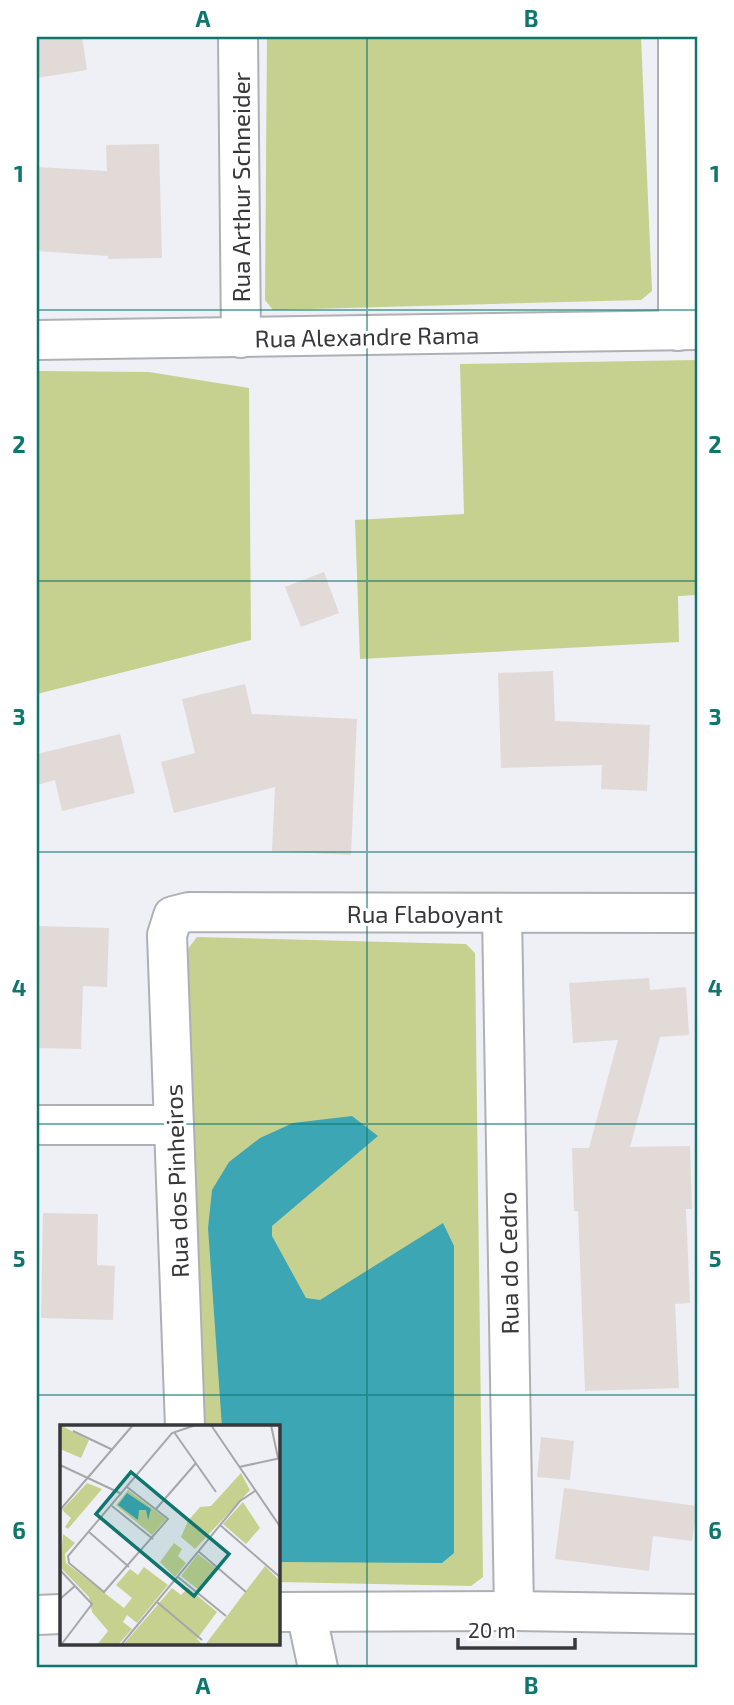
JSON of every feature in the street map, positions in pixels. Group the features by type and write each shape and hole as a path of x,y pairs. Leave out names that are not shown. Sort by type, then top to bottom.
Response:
{"street":[{"name":"Rua Arthur Schneider","path":"238,37 241,338"},
{"path":"678,37 688,330"},
{"name":"Rua Alexandre Rama","path":"37,340 688,330"},
{"name":"Rua Flaboyant","path":"167,935 173,916 189,912 697,913"},
{"name":"Rua do Cedro","path":"502,914 514,1611"},
{"name":"Rua dos Pinheiros","path":"167,935 185,1425"},
{"path":"37,1125 174,1125"},
{"path":"318,1668 292,1612 697,1614"},
{"path":"37,1615 60,1614"}],"green space":[{"path":"267,37 641,37 652,291 641,300 273,310 265,300"},
{"path":"697,360 697,595 678,596 679,642 360,659 355,520 464,514 460,364"},
{"path":"37,371 149,372 249,388 251,640 37,694"},
{"path":"197,937 466,944 475,953 483,1577 471,1586 280,1582 280,1425 199,1425 187,950"}],"water":[{"path":"352,1116 378,1136 272,1226 272,1236 306,1298 320,1300 443,1223 454,1246 454,1553 442,1563 280,1562 280,1425 222,1425 208,1228 212,1190 229,1162 260,1138 293,1123"}],"building":[{"path":"37,37 82,37 87,70 37,78"},
{"path":"159,144 162,258 108,259 108,256 37,251 37,167 107,171 106,145"},
{"path":"324,572 339,613 301,627 285,587"},
{"path":"553,671 555,721 650,725 647,791 601,789 602,765 501,768 498,673"},
{"path":"245,684 252,714 357,719 351,855 272,851 275,787 174,813 161,762 195,753 182,699"},
{"path":"120,734 135,793 62,811 55,780 37,785 37,754"},
{"path":"39,926 109,928 107,987 83,986 81,1049 37,1048"},
{"path":"649,978 650,990 686,987 689,1035 660,1037 630,1147 690,1146 692,1209 686,1209 690,1303 675,1304 679,1388 585,1391 578,1211 574,1211 572,1148 589,1148 618,1040 573,1043 569,983"},
{"path":"43,1213 98,1214 97,1265 115,1266 113,1320 41,1318"},
{"path":"541,1437 574,1441 570,1480 537,1477"},
{"path":"564,1488 697,1506 692,1541 653,1536 649,1571 555,1559"}]}
